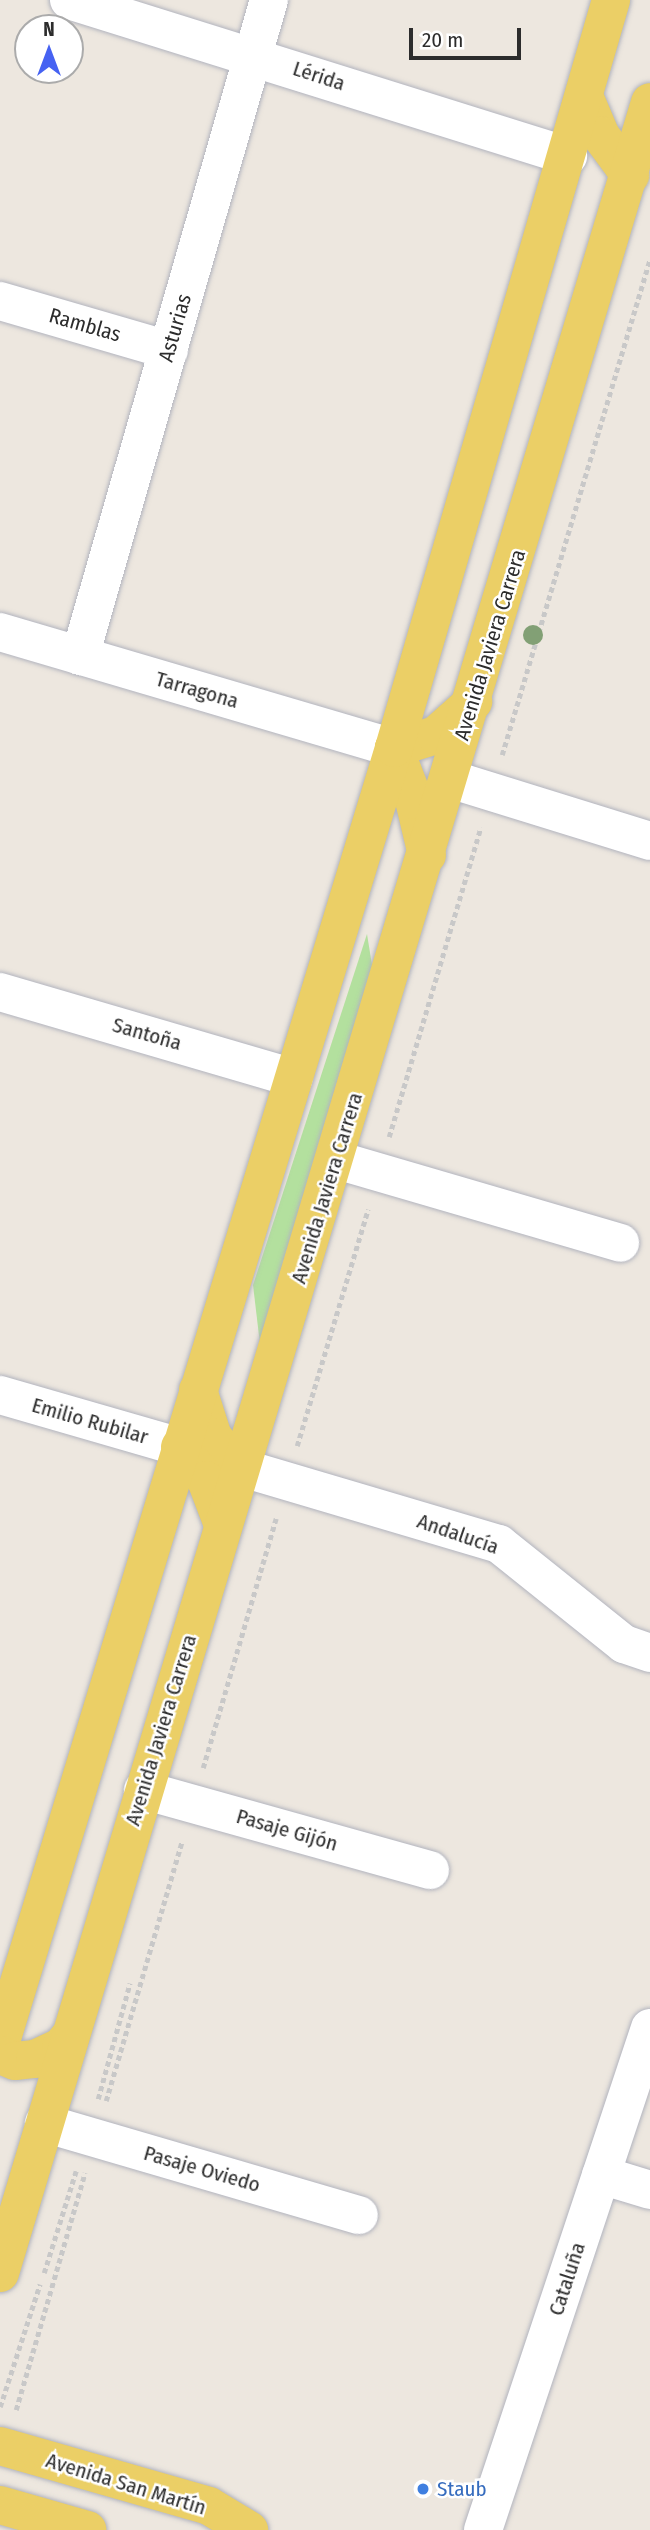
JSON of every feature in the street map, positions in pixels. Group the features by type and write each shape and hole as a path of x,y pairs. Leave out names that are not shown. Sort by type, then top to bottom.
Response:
{"main road":[{"path":"0,2045 394,748 568,156 611,0"},
{"path":"584,96 601,136 640,178"},
{"name":"Avenida Javiera Carrera","path":"0,2273 239,1467 337,1160 473,702 640,178 650,102"},
{"path":"394,748 436,734 473,702"},
{"path":"394,748 414,800 427,857"},
{"path":"198,1390 214,1437 239,1467"},
{"path":"180,1447 206,1480 223,1525"},
{"path":"0,2055 15,2061 35,2059 61,2047 69,2037"},
{"name":"Avenida San Martín","path":"3,2447 209,2506 249,2530"},
{"path":"0,2505 87,2530"}],"street":[{"name":"Lérida","path":"69,0 252,55 568,156"},
{"name":"Asturias","path":"80,656 269,0"},
{"name":"Ramblas","path":"0,301 169,350"},
{"name":"Tarragona","path":"0,632 394,748"},
{"path":"450,779 650,841"},
{"name":"Santoña","path":"0,992 294,1078"},
{"path":"337,1160 620,1243"},
{"name":"Emilio Rubilar","path":"0,1395 180,1447"},
{"name":"Andalucía","path":"239,1467 499,1544 624,1644 650,1653"},
{"name":"Pasaje Gijón","path":"143,1790 430,1870"},
{"name":"Cataluña","path":"483,2530 650,2028"},
{"name":"Pasaje Oviedo","path":"44,2123 359,2215"},
{"path":"601,2175 650,2190"}],"path":[{"path":"3,2447 96,2138 286,1482 650,259"}],"green space":[{"path":"367,934 375,984 260,1344 253,1285"}],"place":[{"name":"Staub","path":"423,2489"}]}
